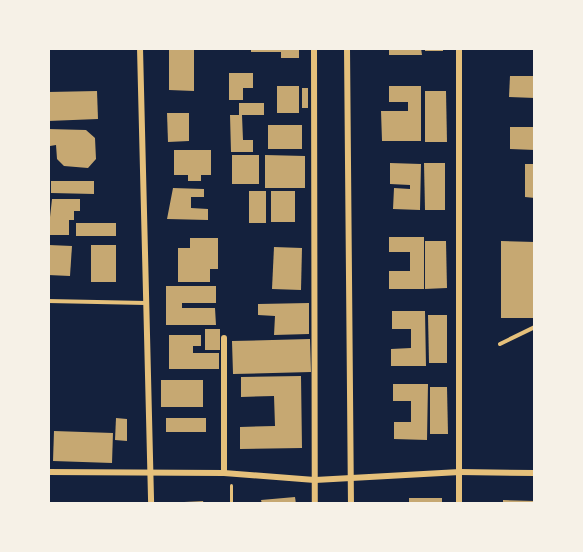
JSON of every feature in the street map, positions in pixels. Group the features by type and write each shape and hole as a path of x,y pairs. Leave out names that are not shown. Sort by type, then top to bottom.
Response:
{"street":[{"path":"140,48 151,504"},
{"path":"314,48 315,504"},
{"path":"347,48 351,504"},
{"path":"459,48 459,504"},
{"path":"224,339 227,474"},
{"path":"48,471 227,474 315,480 460,472 535,473"}],"lane":[{"path":"48,301 147,303"},
{"path":"500,344 535,327"}],"path":[{"path":"227,474 231,504"}],"building":[{"path":"169,48 194,48 194,91 169,90"},
{"path":"251,48 299,48 299,58 281,58 281,52 251,52"},
{"path":"389,48 421,48 422,55 389,55"},
{"path":"425,48 443,48 443,51 425,51"},
{"path":"229,73 253,73 253,88 243,88 243,100 229,100"},
{"path":"510,76 535,76 535,98 509,97"},
{"path":"277,86 299,86 299,113 277,113"},
{"path":"389,86 421,86 421,141 382,141 381,111 408,111 408,102 389,102"},
{"path":"302,88 308,88 308,108 302,108"},
{"path":"97,91 98,119 48,121 48,92"},
{"path":"425,91 446,91 447,142 425,142"},
{"path":"239,103 264,103 264,115 242,115 243,140 253,140 253,152 231,152 230,115 239,115"},
{"path":"167,113 189,113 189,141 168,142"},
{"path":"268,125 302,125 302,149 268,149"},
{"path":"510,127 535,127 535,150 510,149"},
{"path":"48,129 86,130 95,138 96,159 88,168 64,166 57,159 56,145 50,146 48,156"},
{"path":"174,150 211,150 211,175 201,175 201,181 188,181 188,175 174,175"},
{"path":"232,155 259,155 259,184 232,184"},
{"path":"265,155 305,156 305,188 265,188"},
{"path":"390,163 421,164 420,210 393,209 394,188 410,189 410,185 390,184"},
{"path":"424,163 445,163 445,210 425,210"},
{"path":"525,164 535,164 535,198 525,197"},
{"path":"51,181 94,181 94,194 51,193"},
{"path":"173,188 204,189 204,197 191,197 191,208 208,209 208,220 167,219"},
{"path":"249,191 266,191 266,223 249,223"},
{"path":"271,191 295,191 295,222 271,222"},
{"path":"52,199 80,199 80,211 74,211 74,220 69,220 69,235 48,235"},
{"path":"76,223 116,223 116,236 76,236"},
{"path":"389,237 424,237 424,289 389,289 389,271 410,271 410,252 389,252"},
{"path":"190,238 218,238 218,269 210,269 210,282 178,282 178,248 190,248"},
{"path":"425,241 446,241 447,288 425,289"},
{"path":"501,241 535,242 535,318 501,318"},
{"path":"49,245 72,246 70,276 48,275"},
{"path":"91,245 116,245 116,282 91,282"},
{"path":"274,247 302,248 301,290 272,289"},
{"path":"166,286 216,286 216,303 182,303 182,308 215,308 216,325 166,325"},
{"path":"309,303 309,334 274,335 275,316 258,315 258,304"},
{"path":"392,311 425,311 426,366 391,366 391,349 411,348 411,329 392,329"},
{"path":"428,315 447,315 447,363 429,363"},
{"path":"205,329 220,329 220,350 205,350"},
{"path":"169,335 201,335 201,346 193,346 193,353 219,353 219,369 169,369"},
{"path":"310,339 311,372 233,374 232,341"},
{"path":"301,376 302,448 240,449 240,427 275,426 274,396 241,397 241,377"},
{"path":"161,380 203,380 203,407 161,407"},
{"path":"393,384 428,384 427,440 394,439 394,422 411,422 411,401 393,401"},
{"path":"430,387 447,387 448,434 430,434"},
{"path":"116,418 127,419 127,441 115,440"},
{"path":"166,418 206,418 206,432 166,432"},
{"path":"54,431 113,433 112,463 53,461"},
{"path":"295,497 296,504 262,504 261,500"},
{"path":"409,498 442,498 442,504 409,504"},
{"path":"503,500 535,501 535,504 503,504"},
{"path":"203,501 204,504 184,504 184,502"}]}
